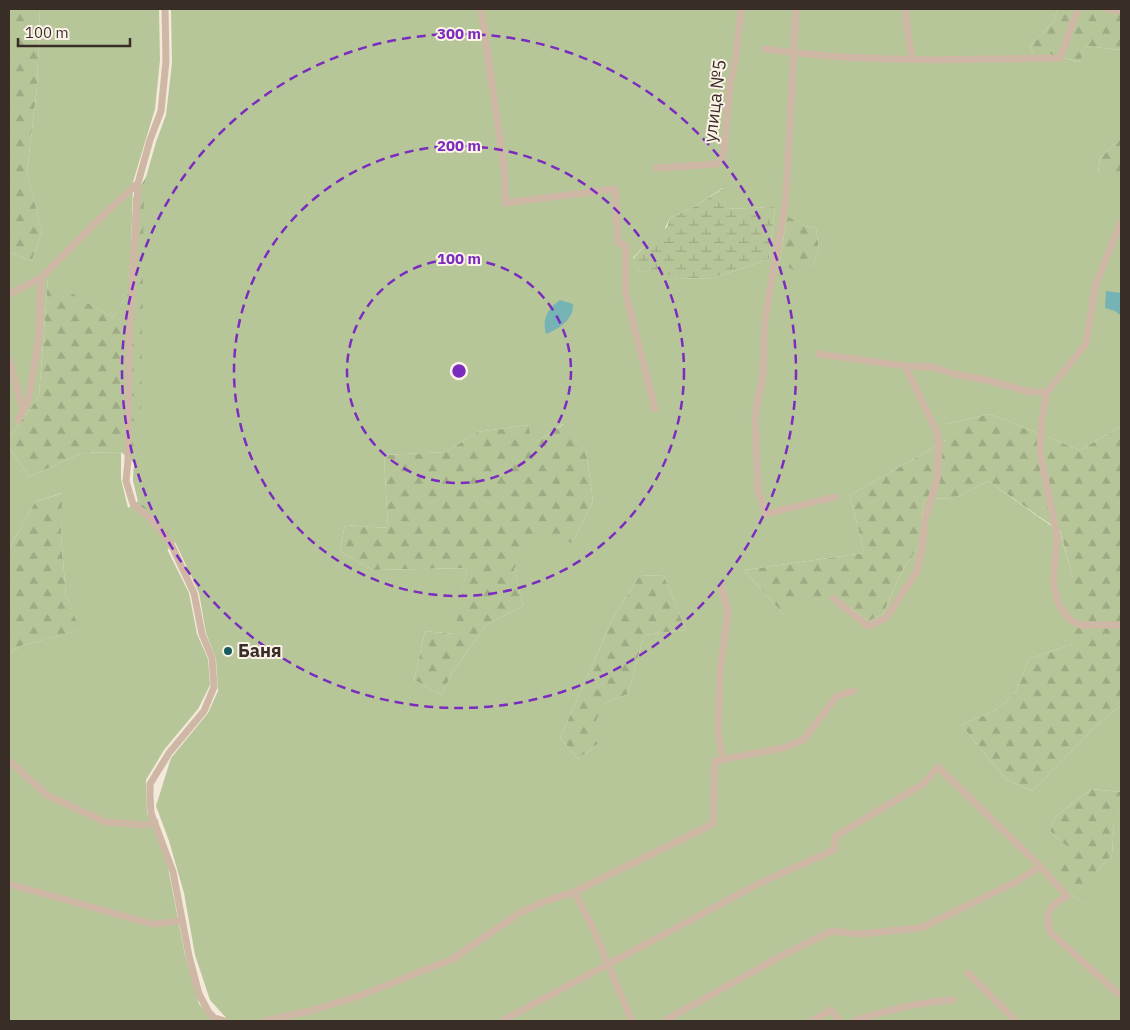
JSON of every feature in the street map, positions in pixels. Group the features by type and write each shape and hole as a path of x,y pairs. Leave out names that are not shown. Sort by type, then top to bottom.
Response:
{"street":[{"path":"165,9 166,61 161,111 150,140 138,183 129,344 128,461 126,480 133,504 150,518 170,542 194,593 202,634 212,658 214,688 204,711 168,753 150,784 151,813 173,872 189,956 199,994 208,1011 216,1020 225,1021"},
{"path":"481,9 505,174 505,203 615,189 618,242 626,246 626,295 655,409"},
{"name":"улица №5","path":"656,168 717,164 723,158 730,84 736,57 741,9"},
{"path":"796,9 786,199 764,319 763,375 755,415 758,489 765,514 835,497"},
{"path":"906,9 913,59"},
{"path":"765,49 794,54 913,59 1060,58 1078,9"},
{"path":"1107,9 1121,10"},
{"path":"9,294 41,278 97,221 138,183"},
{"path":"1121,222 1095,287 1086,344 1046,392 1040,452 1057,536 1053,583 1058,603 1069,619 1080,625 1121,625"},
{"path":"18,420 28,401 39,337 41,278"},
{"path":"819,354 905,366 933,367 1022,391 1046,392"},
{"path":"9,359 23,410"},
{"path":"834,598 868,626 886,618 917,570 922,549 925,519 937,479 939,446 937,432 905,366"},
{"path":"722,588 728,612 720,670 718,732 723,760"},
{"path":"265,1021 314,1010 359,996 452,959 522,912 546,901 574,892 713,824 715,761 783,748 803,740 837,696 854,691"},
{"path":"9,761 48,795 105,822 145,825 155,822"},
{"path":"502,1021 760,883 834,850 836,836 923,784 938,767 1040,866 1067,896 1050,907 1046,919 1050,932 1121,996"},
{"path":"664,1021 781,956 832,931 859,934 921,928 1018,881 1040,866"},
{"path":"9,884 152,924 182,921"},
{"path":"574,892 632,1021"},
{"path":"968,973 1016,1021"},
{"path":"853,1021 905,1006 932,1001 953,1000"},
{"path":"812,1021 831,1010 840,1021"}],"green space":[{"path":"9,9 40,9 37,87 27,172 42,231 32,261 9,252"},
{"path":"40,9 159,9 160,60 155,109 133,182 130,290 113,318 48,279 39,396 9,438 9,252 32,261 42,231 27,172 37,87"},
{"path":"171,9 1058,9 1053,22 1030,46 1033,54 1048,54 1080,62 1085,46 1121,50 1121,138 1100,158 1098,174 1121,174 1121,426 1080,450 990,414 947,424 947,440 850,495 864,553 744,570 786,617 808,597 841,601 869,621 883,614 902,571 919,547 924,499 955,498 988,481 1060,532 1073,578 1073,644 1029,659 1015,693 998,709 961,725 1007,780 1032,791 1098,724 1121,705 1121,792 1091,789 1055,817 1050,831 1069,847 1056,858 1052,869 1074,896 1087,906 1084,894 1097,871 1112,855 1114,822 1121,809 1121,1021 229,1021 210,1000 195,955 184,893 169,841 156,806 171,758 208,713 218,691 216,659 206,633 199,593 175,541 154,515 138,501 133,480 141,420 144,184 166,115 172,63","holes":["723,188 725,209 775,207 769,259 713,278 678,279 656,270 639,272 633,258 649,241 658,242 670,218 695,206","787,216 805,226 816,228 819,250 813,265 793,270 780,261","563,424 586,451 593,501 572,543 536,531 514,569 523,606 486,625 452,673 442,695 414,680 425,631 454,634 467,568 373,570 340,551 345,525 388,528 384,455 446,452 477,432 529,425 531,446","640,575 664,576 686,630 644,635 628,694 603,704 591,733 598,744 578,759 560,738 614,616"]},
{"path":"1058,9 1121,9 1121,50 1085,46 1081,62 1048,54 1033,54 1030,46 1053,22"},
{"path":"1121,138 1121,174 1098,174 1100,158"},
{"path":"160,155 189,571 175,542 117,602 128,508 138,501 133,480 134,463 121,452 82,453 29,477 9,447 9,438 39,396 48,278 113,318 130,290 133,198"},
{"path":"724,188 725,209 775,207 769,259 713,278 678,279 656,271 639,272 633,259 649,241 667,227 670,218 695,206"},
{"path":"787,215 805,226 816,228 819,250 813,265 793,271 780,261"},
{"path":"990,414 1080,450 1121,426 1121,705 1098,724 1032,791 1007,780 961,725 998,709 1015,693 1029,659 1073,644 1073,578 1060,531 988,481 955,498 924,499 919,547 902,571 883,614 869,621 841,601 786,617 744,570 864,553 850,495 947,440 947,424"},
{"path":"564,424 586,451 593,501 572,543 514,569 523,606 486,625 452,673 442,695 414,680 425,631 453,634 467,568 373,570 340,551 345,525 388,528 384,455 446,452 477,432 529,425 532,445"},
{"path":"9,447 29,477 82,453 121,452 121,479 128,508 146,522 165,545 189,593 197,634 208,659 210,685 198,709 164,750 146,780 147,813 165,852 185,955 199,1004 214,1021 9,1021 9,653 21,646 80,630 66,596 61,536 62,493 35,502 9,549"},
{"path":"63,493 61,536 66,596 81,630 21,646 9,653 9,549 35,502"},
{"path":"640,575 664,576 686,630 644,635 628,694 603,704 598,744 578,759 560,738 614,616"},
{"path":"1091,789 1121,792 1121,809 1114,823 1112,855 1097,871 1088,907 1074,896 1051,869 1060,841 1050,831 1055,817"}],"water":[{"path":"1106,291 1121,293 1121,316 1115,311 1105,308"},
{"path":"560,300 573,304 571,314 565,323 546,334 545,319 552,307"}],"place":[{"name":"Баня","path":"228,651"}]}
